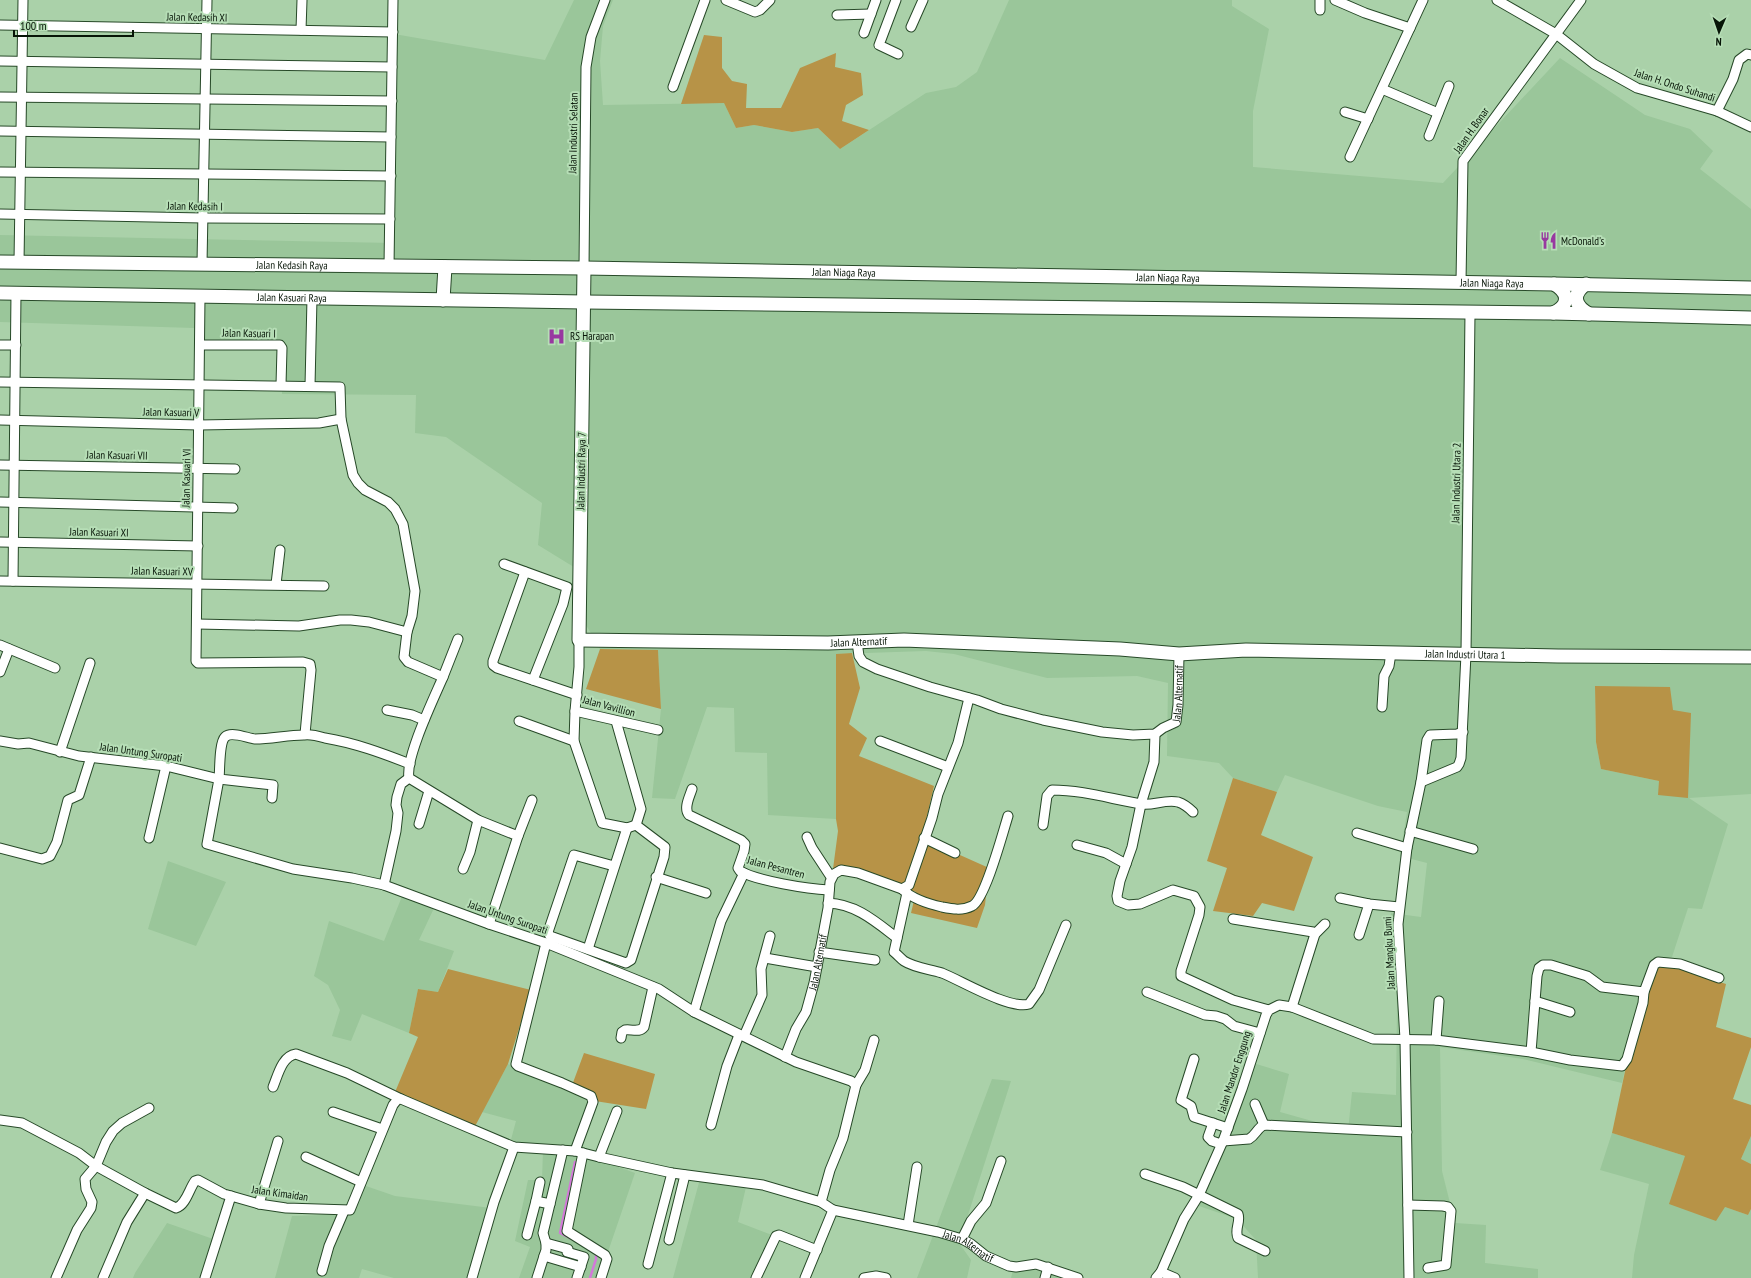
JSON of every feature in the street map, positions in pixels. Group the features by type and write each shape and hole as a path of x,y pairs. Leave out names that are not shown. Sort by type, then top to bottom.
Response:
{"main road":[{"name":"Jalan Kedasih Raya","path":"0,262 584,268"},
{"path":"443,300 445,267"},
{"name":"Jalan Niaga Raya","path":"584,268 1751,288"},
{"name":"Jalan Industri Raya 7","path":"578,640 584,268"},
{"path":"1553,313 1561,309 1565,303 1566,295 1562,288 1554,284"},
{"path":"1586,284 1579,289 1576,296 1577,303 1581,309 1589,314"},
{"name":"Jalan Kasuari Raya","path":"0,293 584,302"},
{"path":"584,302 1553,313 1751,318"},
{"name":"Jalan Alternatif","path":"578,640 857,642 904,640 1120,649 1179,654"},
{"name":"Jalan Industri Utara 1","path":"1179,654 1246,650 1691,658 1751,657"}],"street":[{"path":"19,262 23,0"},
{"path":"202,264 207,0"},
{"path":"301,30 302,0"},
{"path":"389,266 394,0"},
{"name":"Jalan Industri Selatan","path":"584,268 586,67 591,37 605,0"},
{"path":"673,87 705,0"},
{"path":"726,0 755,12 760,10 770,0"},
{"path":"864,33 876,0"},
{"path":"896,0 879,45 898,54"},
{"path":"911,27 923,0"},
{"path":"1320,0 1320,10"},
{"path":"1335,0 1365,13 1410,28"},
{"path":"1350,157 1423,0"},
{"name":"Jalan H. Ondo Suhandi","path":"1497,0 1556,34 1594,64 1637,88 1717,111 1751,127"},
{"name":"Jalan H. Bonar","path":"1460,282 1463,161 1581,0"},
{"path":"837,15 871,14"},
{"name":"Jalan Kedasih XI","path":"0,25 393,32"},
{"path":"1717,111 1733,79 1739,60 1747,54 1751,55"},
{"path":"0,61 392,66"},
{"path":"1429,136 1449,86"},
{"path":"1382,88 1438,113"},
{"path":"0,97 392,101"},
{"path":"1345,112 1368,119"},
{"path":"0,131 391,137"},
{"path":"0,172 391,176"},
{"name":"Jalan Kedasih I","path":"0,214 203,218 390,219"},
{"path":"13,581 16,293"},
{"name":"Jalan Kasuari VI","path":"200,296 196,661 198,663 303,662 310,664 311,670 305,734"},
{"path":"310,386 312,298"},
{"name":"Jalan Industri Utara 2","path":"1466,654 1470,313"},
{"path":"0,345 16,345"},
{"name":"Jalan Kasuari I","path":"200,345 280,345 282,348 281,385"},
{"path":"0,382 340,387 341,419 349,462 358,483 365,490 388,502 395,509 402,524 415,591 412,616 403,653 405,660 443,677"},
{"name":"Jalan Kasuari V","path":"0,420 199,425 319,423 341,419"},
{"name":"Jalan Kasuari VII","path":"0,465 235,469"},
{"path":"0,502 233,508"},
{"name":"Jalan Kasuari XI","path":"0,542 198,546"},
{"path":"276,584 280,550"},
{"path":"504,564 567,587 565,598 533,680"},
{"path":"525,572 493,665 496,668 577,695"},
{"name":"Jalan Kasuari XV","path":"0,581 276,584 324,586"},
{"path":"197,624 299,626 340,620 351,620 369,622 407,632"},
{"path":"384,885 396,831 398,813 396,805 397,797 401,784 409,778 410,764 424,720 458,639"},
{"name":"Jalan Vavillion","path":"578,640 579,667 576,712 658,730"},
{"name":"Jalan Alternatif","path":"857,642 859,656 868,665 920,684 1018,714 1102,732 1133,735 1155,734 1176,721 1179,654"},
{"path":"0,646 55,668"},
{"path":"0,672 9,649"},
{"path":"1382,707 1384,676 1389,666 1391,653"},
{"path":"1421,782 1460,764 1464,732 1466,654"},
{"path":"60,752 90,662"},
{"path":"969,698 958,743 938,794 932,818 909,885 904,891 894,952 903,960 942,973 1004,1001 1024,1006 1033,1001 1039,990 1066,925"},
{"path":"387,710 412,715 424,720"},
{"path":"576,712 574,741 601,821 607,825 627,828 636,825 642,810 616,721"},
{"path":"519,721 574,741"},
{"name":"Jalan Mangku Bumi","path":"1409,1278 1405,1039 1398,924 1399,907 1407,848 1421,782 1427,740 1430,735 1457,734 1464,732"},
{"path":"272,798 273,785 219,779 222,744 225,737 230,735 252,738 275,738 305,734 342,741 371,749 410,764"},
{"path":"1155,734 1154,762 1141,804 1132,847 1120,881 1117,896 1118,901 1122,904 1140,904 1173,890 1194,896 1198,900 1200,907 1199,915 1181,971 1181,976 1233,1000 1269,1010 1279,1005 1292,1007 1356,1031 1369,1038 1390,1040 1436,1040 1531,1052 1570,1060 1622,1066 1627,1059 1643,1004 1644,992 1654,965 1658,962 1680,964 1719,978"},
{"name":"Jalan Untung Suropati","path":"0,741 18,744 29,743 79,756 166,766 219,779 208,844 293,869 352,878 384,885 489,924 546,943 654,986 694,1012 785,1057 841,1077 856,1085"},
{"path":"880,741 948,767"},
{"path":"0,848 42,859 50,856 57,842 68,800 78,794 83,785 91,757"},
{"path":"149,838 166,766"},
{"path":"409,778 429,791 438,794 478,820 518,836"},
{"name":"Jalan Pesantren","path":"692,789 686,806 687,813 696,819 744,842 744,851 738,868 744,873 790,885 829,890"},
{"path":"1043,825 1047,796 1052,790 1090,793 1141,804 1164,801 1176,802 1186,805 1193,812"},
{"path":"419,824 429,791"},
{"path":"489,924 518,836 532,800"},
{"path":"807,837 812,848 832,877 836,872 845,870 858,873 932,904 962,910 974,906 983,893 1008,816"},
{"path":"463,869 470,852 478,820"},
{"path":"614,866 574,855 548,931 550,936 588,948 625,963 629,962 656,877 664,857 664,847 636,825"},
{"path":"588,948 627,828"},
{"path":"1410,831 1473,849"},
{"path":"1357,833 1407,848"},
{"path":"924,838 955,853"},
{"path":"1077,845 1106,853 1126,864"},
{"path":"694,1012 720,921 744,873"},
{"path":"656,877 706,893"},
{"name":"Jalan Alternatif","path":"785,1057 796,1029 806,1012 817,967 832,877"},
{"path":"1340,898 1369,904 1399,907"},
{"path":"828,903 840,903 859,911 897,938"},
{"path":"1359,935 1369,904"},
{"path":"1233,919 1312,932 1315,934"},
{"path":"1292,1007 1315,934 1325,924"},
{"path":"711,1125 727,1066 762,995 763,986 760,976 770,936"},
{"path":"546,943 516,1064 591,1096 593,1102 579,1152 566,1231 605,1255 607,1259 601,1278"},
{"path":"819,952 875,960"},
{"path":"764,958 817,967"},
{"path":"1531,1052 1537,976 1539,968 1547,964 1587,976 1602,987 1644,992"},
{"path":"621,1038 624,1030 637,1031 642,1030 644,1027 654,986"},
{"path":"1147,992 1205,1015 1216,1016 1234,1026 1260,1033"},
{"path":"1436,1040 1439,1001"},
{"path":"1535,1001 1570,1012"},
{"name":"Jalan Mandor Enggung","path":"1159,1275 1184,1219 1199,1195 1222,1143 1269,1010"},
{"path":"821,1202 830,1170 843,1138 856,1085 865,1070 874,1040"},
{"path":"273,1087 285,1060 290,1055 296,1054 347,1074 401,1099 514,1147 579,1152 599,1158 672,1173 763,1185 821,1202 833,1210 818,1250 805,1278"},
{"path":"1194,1059 1181,1100 1191,1106 1194,1117 1228,1128"},
{"path":"322,1271 329,1246 344,1211 351,1209 382,1128 394,1102 401,1099"},
{"path":"1255,1104 1264,1126"},
{"path":"56,1278 77,1230 91,1208 92,1202 84,1184 85,1179 96,1166 106,1142 113,1131 122,1123 149,1108"},
{"path":"599,1158 617,1111"},
{"path":"333,1112 382,1128"},
{"name":"Jalan Kimaidan","path":"0,1120 22,1123 79,1153 96,1166 176,1208 181,1205 195,1180 198,1180 231,1196 259,1204 286,1208 344,1211"},
{"path":"1213,1122 1209,1139 1222,1143 1250,1139 1257,1130 1264,1126 1406,1132"},
{"path":"259,1204 278,1140"},
{"path":"472,1278 494,1202 514,1147"},
{"path":"540,1277 546,1243 543,1233 563,1150"},
{"path":"306,1157 361,1182"},
{"path":"962,1239 972,1221 986,1203 1001,1161"},
{"path":"908,1225 917,1167"},
{"path":"648,1264 672,1173"},
{"path":"1144,1174 1183,1187 1238,1214 1239,1219 1236,1229 1238,1238 1265,1251"},
{"path":"670,1240 685,1175"},
{"path":"527,1235 540,1182"},
{"path":"103,1278 127,1222 145,1193"},
{"path":"205,1278 231,1196"},
{"path":"536,1201 550,1204"},
{"path":"1408,1205 1444,1206 1448,1207 1451,1211 1446,1265 1428,1268"},
{"name":"Jalan Alternatif","path":"833,1210 908,1225 962,1239 986,1256 1009,1266 1016,1267 1036,1264 1078,1278"},
{"path":"756,1278 776,1236 779,1235 818,1250"},
{"path":"546,1243 568,1249 567,1252 585,1253 577,1278"},
{"path":"544,1256 581,1267"},
{"path":"1045,1278 1048,1267"},
{"path":"1159,1275 1175,1278"},
{"path":"864,1278 876,1276 886,1278"}],"shaded area":[{"path":"574,0 613,0 603,26 600,61 603,105 724,103 736,128 754,125 792,132 818,128 840,149 926,93 956,87 977,72 1009,0 1232,0 1232,6 1269,29 1253,111 1253,167 1443,183 1560,58 1645,115 1690,129 1713,151 1700,169 1751,209 1751,794 1689,798 1728,824 1702,909 1688,908 1672,957 1654,961 1642,991 1622,1083 1523,1059 1440,1047 1442,1171 1455,1223 1486,1225 1485,1263 1538,1269 1538,1278 1258,1278 1256,1240 1237,1219 1199,1206 1253,1063 1289,1074 1280,1112 1348,1131 1352,1092 1396,1095 1397,1004 1391,913 1421,917 1427,863 1400,856 1407,812 1378,806 1285,775 1277,792 1233,778 1219,763 1167,756 1168,683 1137,676 1047,678 954,654 926,651 836,654 836,819 768,815 767,753 735,752 734,708 707,707 675,799 652,798 661,709 658,650 600,649 582,618 582,572 538,545 542,503 446,437 415,433 416,395 282,394 281,345 195,344 194,328 0,322 0,235 393,243 394,34 545,60","holes":["1595,686 1673,710 1659,795 1659,781 1601,769 1596,742"]},
{"path":"704,35 722,37 722,68 732,81 747,84 746,108 781,108 800,68 836,53 835,67 861,73 863,95 846,105 842,121 869,130 840,149 818,128 792,132 754,125 736,128 724,103 681,104"},
{"path":"600,649 658,650 661,709 586,689"},
{"path":"852,653 860,688 849,724 867,738 859,756 934,786 922,838 989,868 985,905 977,928 911,913 916,892 833,869 838,831 836,819 836,654"},
{"path":"1595,686 1670,687 1673,710 1691,713 1688,798 1658,795 1659,781 1601,769 1596,742"},
{"path":"1233,778 1277,792 1261,835 1313,857 1294,911 1262,903 1253,916 1213,911 1227,868 1207,861"},
{"path":"168,861 226,882 196,946 148,929"},
{"path":"403,894 435,906 419,940 454,951 438,992 418,989 409,1033 362,1014 351,1041 332,1036 340,1010 328,985 314,976 329,921 384,941"},
{"path":"1654,961 1726,984 1716,1027 1751,1038 1751,1047 1733,1099 1751,1105 1751,1136 1741,1159 1751,1164 1751,1209 1748,1215 1725,1207 1716,1221 1669,1204 1685,1156 1612,1133 1642,991"},
{"path":"448,969 531,990 508,1064 472,1132 393,1097 418,1037 409,1033 418,989 438,992"},
{"path":"584,1053 655,1074 646,1109 595,1101 571,1088"},
{"path":"508,1064 571,1088 595,1101 578,1152 635,1173 599,1278 519,1278 530,1247 515,1241 528,1180 542,1180 543,1150 509,1147 516,1121 482,1112"},
{"path":"992,1079 1011,1081 959,1243 971,1260 967,1278 917,1278"},
{"path":"1612,1133 1685,1156 1725,1207 1748,1215 1751,1209 1751,1278 1632,1278 1634,1255 1649,1184 1600,1170"},
{"path":"1751,1136 1751,1164 1741,1159"},
{"path":"700,1179 746,1187 738,1222 772,1235 757,1278 673,1278"},
{"path":"363,1185 395,1196 491,1208 474,1278 394,1278 362,1269 359,1278 275,1278 292,1216 354,1214"},
{"path":"167,1223 216,1240 203,1278 133,1278"},
{"path":"1027,1269 1055,1273 1069,1278 1011,1278 1013,1270"}],"waterway":[{"path":"572,1239 560,1233 575,1162"},
{"path":"590,1278 596,1259 596,1252"}],"place":[{"name":"McDonald's","path":"1548,241"},
{"name":"RS Harapan","path":"557,336"}]}
